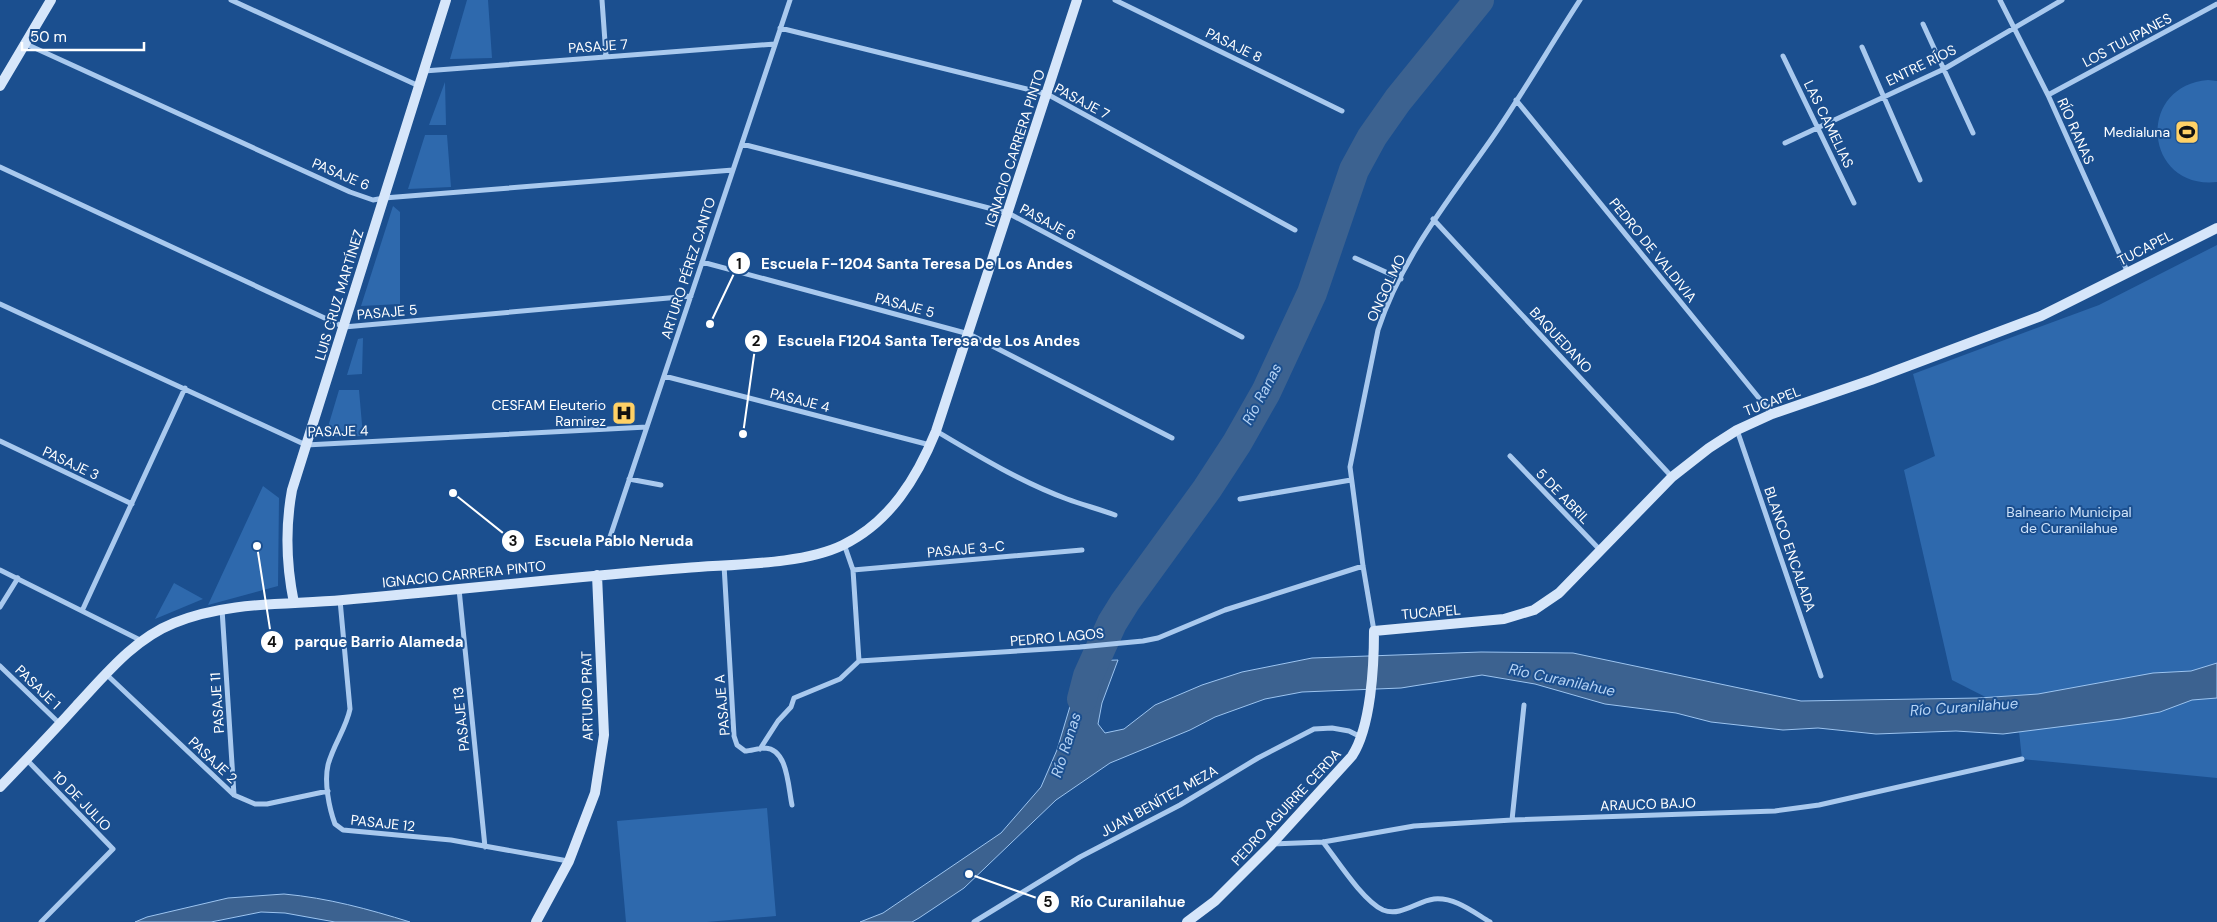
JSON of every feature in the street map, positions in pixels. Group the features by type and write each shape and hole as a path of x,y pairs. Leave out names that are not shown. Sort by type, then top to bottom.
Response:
{"street":[{"path":"0,86 51,0"},
{"path":"231,0 419,86"},
{"name":"LUIS CRUZ MARTÍNEZ","path":"294,603 287,558 288,512 292,490 446,0"},
{"path":"602,0 606,56"},
{"name":"ARTURO PÉREZ CANTO","path":"608,543 790,0"},
{"name":"IGNACIO CARRERA PINTO","path":"0,787 106,674 142,641 171,624 222,609 340,600 813,556 844,544 877,522 905,493 936,432 1077,0"},
{"name":"PASAJE 8","path":"1115,0 1342,111"},
{"name":"ONGOLMO","path":"1374,631 1362,566 1351,480 1353,453 1378,330 1384,313 1433,219 1491,139 1580,0"},
{"name":"RÍO RANAS","path":"2000,0 2048,96 2128,273"},
{"name":"ENTRE RÍOS","path":"1785,143 1944,69 2062,0"},
{"name":"LOS TULIPANES","path":"2048,96 2217,4"},
{"path":"1923,24 1973,133"},
{"name":"PASAJE 7","path":"780,28 1047,94 1295,230"},
{"name":"PASAJE 6","path":"26,44 350,192 373,200 733,170"},
{"name":"PASAJE 7","path":"424,71 775,44"},
{"path":"1862,47 1920,180"},
{"name":"LAS CAMELIAS","path":"1783,56 1854,203"},
{"name":"PEDRO DE VALDIVIA","path":"1516,100 1772,414"},
{"name":"PASAJE 6","path":"742,144 1008,213 1242,336"},
{"name":"PASAJE 5","path":"0,168 344,327 691,296"},
{"name":"BAQUEDANO","path":"1433,219 1672,477"},
{"name":"TUCAPEL","path":"1374,631 1483,621 1520,616 1534,610 1553,598 1672,477 1703,453 1738,430 1772,414 1871,380 2041,316 2217,228"},
{"path":"1355,258 1401,279"},
{"name":"PASAJE 5","path":"702,262 969,334 1172,438"},
{"name":"PASAJE 4","path":"0,304 306,445 646,426"},
{"name":"PASAJE 4","path":"664,376 931,445"},
{"path":"82,611 185,388"},
{"name":"BLANCO ENCALADA","path":"1738,430 1821,676"},
{"path":"936,432 980,458 1032,484 1067,499 1115,514"},
{"name":"PASAJE 3","path":"0,442 132,504"},
{"name":"5 DE ABRIL","path":"1510,456 1601,551"},
{"path":"629,479 661,485"},
{"path":"1240,499 1351,480"},
{"path":"760,749 778,721 791,707 794,698 840,679 859,661 853,570 844,544"},
{"name":"PASAJE 3-C","path":"853,570 1082,550"},
{"name":"PASAJE A","path":"724,564 734,736 737,745 744,751 766,748 778,753 782,759 792,805"},
{"name":"PEDRO LAGOS","path":"859,661 1080,647 1158,638 1225,610 1362,566"},
{"path":"0,570 142,641"},
{"name":"ARTURO PRAT","path":"537,919 569,861 595,793 604,735 596,575"},
{"path":"0,607 18,578"},
{"name":"PASAJE 13","path":"459,589 485,847"},
{"name":"PASAJE 12","path":"340,600 350,709 348,720 328,766 328,792 335,824 343,830 451,840 569,861"},
{"name":"PASAJE 11","path":"222,609 234,795"},
{"name":"PEDRO AGUIRRE CERDA","path":"1187,922 1215,900 1272,844 1346,766 1358,747 1367,716 1374,631"},
{"name":"PASAJE 1","path":"0,666 60,724"},
{"name":"PASAJE 2","path":"106,674 234,795 254,804 266,804 328,792"},
{"path":"1512,820 1524,705"},
{"name":"JUAN BENÍTEZ MEZA","path":"974,922 1080,857 1180,805 1258,758 1314,729 1332,728 1349,731 1361,738"},
{"name":"ARAUCO BAJO","path":"1272,844 1322,842 1414,826 1512,820 1775,812 1819,805 2022,759"},
{"name":"10 DE JULIO","path":"26,760 113,849 41,922"},
{"path":"1322,842 1370,902 1385,911 1402,910 1432,899 1446,900 1463,906 1490,922"}],"green space":[{"path":"467,0 488,0 492,58 450,59"},
{"name":"Medialuna","path":"2208,80 2217,81 2217,182 2193,180 2175,170 2163,155 2158,136 2160,117 2168,100 2184,86"},
{"path":"445,82 446,125 429,125"},
{"path":"425,135 447,135 451,187 408,189"},
{"path":"393,206 400,212 400,304 361,306"},
{"name":"Balneario Municipal de Curanilahue","path":"2217,245 2217,778 2022,759 2017,713 1952,680 1904,470 1935,456 1913,374 2099,305"},
{"path":"363,338 362,374 347,375 358,339"},
{"path":"339,390 359,390 363,436 325,437"},
{"path":"263,486 279,498 278,586 208,605"},
{"path":"174,583 203,599 155,619"},
{"path":"767,808 776,916 707,922 626,922 617,821"}],"water":[{"path":"1481,652 1573,653 1801,701 1979,698 2038,694 2153,673 2191,671 2217,663 2217,698 2192,700 2160,712 2121,719 2003,734 1956,731 1876,734 1818,728 1783,730 1711,722 1676,713 1605,704 1535,684 1482,675 1401,688 1302,692 1265,699 1215,717 1190,730 1110,763 1056,800 964,888 919,918 912,922 860,922 883,913 1001,833 1041,787 1057,750 1074,693 1087,661 1118,660 1102,703 1098,724 1105,733 1124,729 1155,705 1202,685 1242,672 1312,658"},
{"path":"284,894 348,905 410,922 335,922 285,913 261,912 211,922 135,922 147,917 228,898"}],"waterway":[{"name":"Río Ranas","path":"1082,699 1088,676 1112,623 1125,602 1207,489 1237,443 1266,392 1312,293 1354,170 1372,137 1398,100 1479,0"}],"place":[{"name":"Medialuna","path":"2187,132"},
{"name":"Escuela F-1204 Santa Teresa De Los Andes","path":"710,324"},
{"name":"CESFAM Eleuterio Ramirez","path":"624,413"},
{"name":"Escuela F1204 Santa Teresa de Los Andes","path":"743,434"},
{"name":"Escuela Pablo Neruda","path":"453,493"},
{"name":"parque Barrio Alameda","path":"257,546"},
{"name":"Río Curanilahue","path":"969,874"}]}
